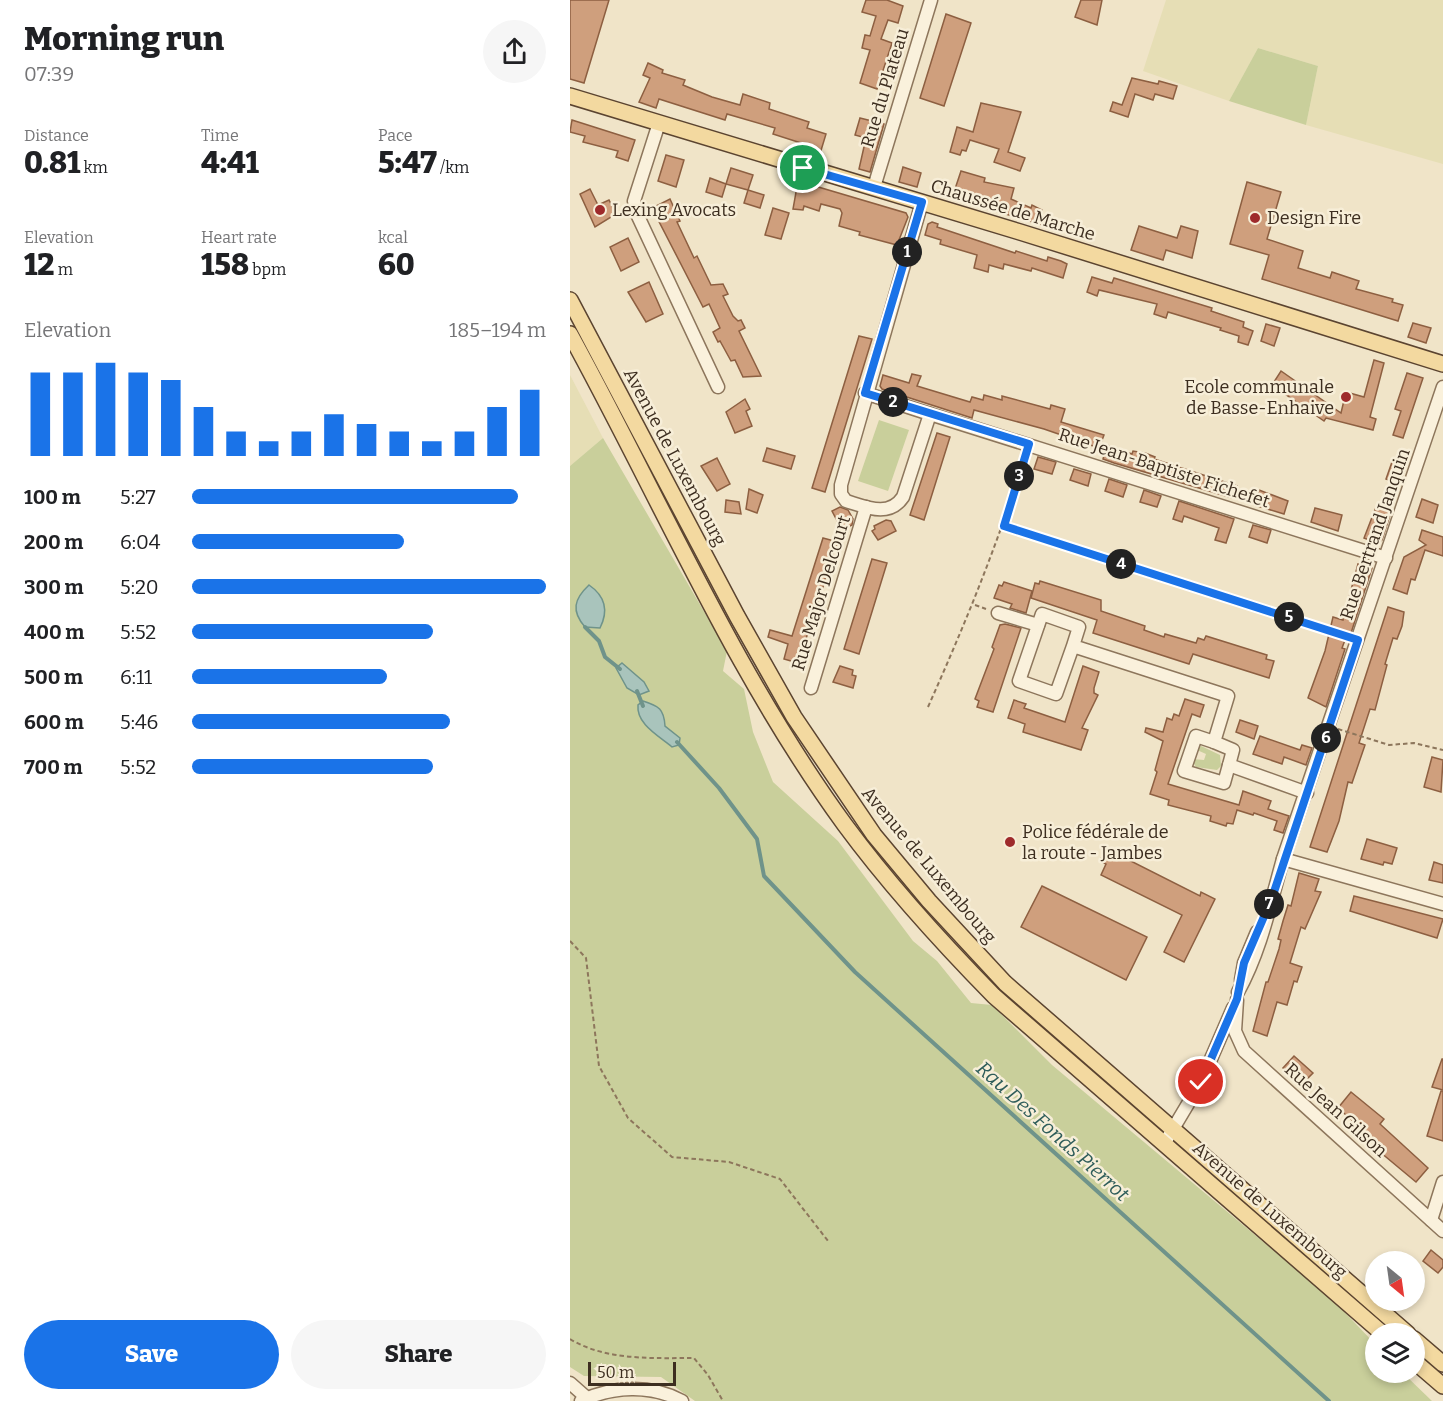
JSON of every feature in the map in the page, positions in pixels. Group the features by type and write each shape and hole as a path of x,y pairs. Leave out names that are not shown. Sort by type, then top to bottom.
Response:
{"main road":[{"name":"Chaussée de Marche","path":"570,96 874,187 1443,364"},
{"name":"Avenue de Luxembourg","path":"570,300 737,616 794,717 858,813 929,901 1005,983 1395,1323"},
{"name":"Avenue de Luxembourg","path":"570,334 723,624 782,729 844,824 916,913 994,996 1370,1323"},
{"path":"1425,1348 1443,1364"},
{"path":"1425,1370 1443,1386"}],"street":[{"name":"Rue du Plateau","path":"874,187 931,0"},
{"path":"659,123 634,201 636,212 718,387"},
{"path":"922,202 865,393 841,490 846,501 866,507 887,509 899,502 930,414"},
{"name":"Rue Bertrand Janquin","path":"1164,1144 1201,1082 1238,996 1244,963 1272,898 1283,859 1330,726 1443,387"},
{"name":"Rue Jean-Baptiste Fichefet","path":"865,393 1386,558"},
{"name":"Rue Major Delcourt","path":"811,688 866,507"},
{"path":"998,613 1038,625"},
{"path":"1042,614 1079,627 1073,646 1056,694 1019,681 1042,614"},
{"path":"1073,646 1228,696 1214,742"},
{"path":"1196,736 1233,750 1229,765 1224,783 1184,771 1196,736"},
{"path":"1229,765 1307,793"},
{"path":"1283,859 1443,904"},
{"name":"Rue Jean Gilson","path":"1238,996 1235,1031 1244,1051 1443,1231"},
{"path":"1431,1220 1443,1182"},
{"path":"570,1383 584,1400 635,1387 659,1392 682,1401"}],"path":[{"path":"928,707 974,605 1004,526 1029,444"},
{"path":"1004,526 1358,640"},
{"path":"974,605 998,613"},
{"path":"1330,726 1389,745 1414,743 1443,750"},
{"path":"570,941 586,958 599,1066 628,1118 672,1157 729,1162 780,1179 828,1241"},
{"path":"570,1339 584,1348 606,1355 694,1358 708,1375 723,1401"}],"shaded area":[{"path":"1166,0 1443,0 1443,164 1306,125 1318,66 1258,48 1229,101 1143,71"},
{"path":"570,375 603,438 570,466"}],"green space":[{"path":"1258,48 1318,66 1306,125 1229,101"},
{"path":"879,420 909,430 888,491 858,481"},
{"path":"603,438 727,651 723,671 744,689 753,732 773,782 838,841 913,941 937,961 971,1003 992,1005 1052,1065 1335,1302 1365,1334 1365,1383 1413,1383 1432,1401 695,1401 661,1377 584,1376 570,1367 570,466"},
{"path":"1201,746 1220,755 1221,766 1217,770 1196,767 1193,759 1204,760 1206,754 1197,750"}],"water":[{"path":"589,585 599,594 604,604 603,621 600,628 585,627 576,610 577,600"},
{"path":"622,663 644,682 649,691 639,695 627,688 616,668"},
{"path":"643,701 660,709 665,726 680,738 679,745 672,747 644,724 638,712 638,705"}],"building":[{"path":"570,0 609,0 584,83 570,79"},
{"path":"866,0 887,0 903,6 898,23 888,20 881,39 892,43 877,89 860,83 870,50 862,48 865,35 870,36 876,16 862,12"},
{"path":"1081,0 1102,0 1097,25 1075,17"},
{"path":"946,14 971,23 944,106 920,98"},
{"path":"648,63 663,70 662,73 685,80 683,85 712,97 740,105 743,94 770,103 769,109 809,122 807,128 826,134 819,157 798,150 801,143 773,134 775,128 727,114 725,120 659,99 656,108 639,102 650,78 643,75"},
{"path":"1132,78 1177,86 1173,99 1155,94 1153,100 1135,94 1128,117 1110,111 1113,102 1122,105"},
{"path":"981,103 1021,112 1008,152 1025,158 1020,171 994,162 999,149 970,140 966,151 962,150 960,155 950,152 957,127 973,132"},
{"path":"860,118 884,124 870,172 859,169 866,138 855,135"},
{"path":"572,120 635,140 628,161 616,157 618,151 583,142 585,136 570,132"},
{"path":"666,155 684,160 676,187 658,181"},
{"path":"903,167 921,173 917,187 899,182"},
{"path":"731,168 753,175 748,190 726,184"},
{"path":"961,171 985,178 984,182 1014,188 1011,199 1031,208 1032,205 1042,210 1040,215 1059,221 1056,229 952,198"},
{"path":"710,178 726,184 722,197 706,192"},
{"path":"798,181 906,213 908,217 897,245 859,235 860,232 839,226 842,213 840,209 821,204 819,211 804,206 803,210 793,209"},
{"path":"1247,182 1281,192 1267,239 1303,251 1298,268 1330,278 1332,272 1359,281 1356,289 1393,299 1392,302 1403,305 1398,321 1262,279 1269,255 1230,244"},
{"name":"Lexing Avocats","path":"590,189 598,205 609,200 616,214 595,227 580,194"},
{"path":"748,190 764,195 760,208 744,203"},
{"path":"670,199 680,221 677,222 694,258 697,256 711,285 723,284 728,294 723,296 733,316 738,321 741,320 745,328 739,331 761,376 743,377 735,360 731,361 720,341 718,342 713,332 720,328 709,304 703,307 652,208"},
{"path":"773,208 789,213 781,239 765,235"},
{"path":"932,222 938,224 937,227 1015,253 1016,251 1047,261 1048,257 1061,261 1067,264 1063,278 1032,268 1031,271 1004,264 1003,269 989,265 988,272 974,268 977,255 940,244 941,240 925,235 928,224"},
{"path":"1139,226 1177,238 1181,226 1198,231 1192,258 1166,250 1163,260 1131,250"},
{"path":"628,238 639,262 621,271 610,247"},
{"path":"1092,277 1112,283 1114,278 1212,308 1211,311 1244,322 1243,327 1253,331 1248,345 1238,342 1239,336 1220,330 1221,328 1168,312 1166,318 1154,314 1157,304 1099,290 1097,296 1087,292"},
{"path":"649,282 663,314 646,322 628,292"},
{"path":"1413,323 1431,328 1426,343 1408,337"},
{"path":"1266,324 1280,328 1274,346 1261,341"},
{"path":"859,336 872,339 825,492 812,488"},
{"path":"1374,360 1384,363 1370,417 1376,419 1373,430 1326,418 1324,421 1272,385 1281,371 1341,413 1346,392 1364,397"},
{"path":"1407,373 1423,378 1403,438 1393,435 1401,411 1395,409"},
{"path":"912,374 921,376 917,386 970,402 972,397 983,400 984,395 1002,400 1002,396 1050,409 1051,405 1065,409 1061,422 1104,435 1099,448 1044,429 974,410 972,418 882,389 880,386 883,375 909,383"},
{"path":"745,399 750,409 746,411 752,426 735,433 726,412"},
{"path":"937,433 950,437 924,520 910,515"},
{"path":"1107,445 1132,454 1133,451 1145,453 1155,457 1154,459 1237,486 1233,498 1103,459"},
{"path":"767,448 795,456 791,469 763,461"},
{"path":"1038,457 1056,462 1052,474 1034,469"},
{"path":"717,458 730,484 717,491 701,466"},
{"path":"1392,462 1406,466 1400,484 1386,479"},
{"path":"1074,469 1091,474 1088,486 1070,480"},
{"path":"1109,479 1127,485 1123,497 1105,491"},
{"path":"749,489 763,495 757,513 746,509"},
{"path":"1144,490 1161,496 1157,507 1140,502"},
{"path":"1259,490 1288,501 1284,514 1254,505"},
{"path":"1422,499 1438,505 1433,523 1416,517"},
{"path":"726,500 739,502 741,514 725,512"},
{"path":"1179,501 1234,519 1226,543 1215,540 1219,528 1184,516 1182,522 1173,519"},
{"path":"840,507 848,510 853,519 852,525 842,530 832,511"},
{"path":"1376,507 1391,512 1382,540 1377,543 1364,538"},
{"path":"1315,508 1342,515 1338,531 1311,522"},
{"path":"886,520 891,521 896,531 878,540 872,531 875,529 874,526"},
{"path":"1253,525 1271,530 1267,543 1249,537"},
{"path":"1422,530 1443,537 1443,556 1425,550 1415,580 1411,579 1407,594 1393,589 1404,557 1426,545 1419,540"},
{"path":"823,538 838,542 824,575 826,575 823,587 798,663 784,659 788,644 768,637 770,630 792,636"},
{"path":"872,559 887,563 859,654 844,649"},
{"path":"1358,564 1372,568 1351,633 1348,632 1342,648 1345,649 1326,707 1308,698 1325,651 1333,617 1343,620"},
{"path":"1040,581 1101,600 1101,611 1145,626 1144,630 1164,637 1165,634 1196,643 1198,638 1204,640 1206,636 1267,655 1266,659 1274,661 1269,678 1193,654 1189,664 1093,633 1097,620 1031,598 1035,583 1039,584"},
{"path":"1004,582 1032,591 1026,613 1010,608 1012,604 994,598 999,585 1002,586"},
{"path":"1388,607 1404,612 1402,626 1397,639 1393,638 1375,710 1370,709 1359,743 1365,745 1352,783 1348,782 1339,821 1327,852 1310,847"},
{"path":"1000,625 1021,628 993,712 977,707 979,701 975,699 994,649 992,647"},
{"path":"840,666 853,670 852,675 856,676 853,688 833,682"},
{"path":"1083,666 1099,672 1094,688 1094,693 1098,695 1082,728 1088,730 1081,750 1023,732 1025,724 1008,718 1014,700 1026,704 1024,708 1065,722"},
{"path":"1185,699 1204,705 1200,717 1192,714 1168,784 1239,805 1243,791 1271,801 1268,809 1289,816 1283,833 1274,830 1277,821 1254,813 1253,815 1237,810 1233,824 1227,823 1226,826 1210,821 1211,816 1168,805 1169,800 1150,794 1163,741 1145,732 1146,728 1163,732 1167,718 1172,720 1174,714 1179,716"},
{"path":"1240,720 1258,726 1254,739 1236,732"},
{"path":"1260,736 1300,750 1302,745 1312,748 1306,765 1284,757 1282,764 1253,754"},
{"path":"1432,757 1443,760 1441,792 1424,787"},
{"path":"1367,839 1397,848 1392,864 1384,862 1383,865 1361,859"},
{"path":"1104,852 1111,855 1113,852 1200,896 1201,892 1215,899 1184,962 1164,952 1182,915 1101,875 1106,864 1100,861"},
{"path":"1434,862 1443,865 1443,883 1429,880"},
{"path":"1299,873 1319,879 1315,891 1321,892 1305,929 1301,927 1290,963 1302,967 1297,982 1294,981 1287,1005 1277,1002 1267,1036 1253,1031 1266,982 1268,982 1279,949 1281,940 1278,939 1288,905 1291,906"},
{"path":"1042,886 1147,937 1126,980 1021,927"},
{"path":"1354,896 1443,919 1437,938 1350,911"},
{"path":"1294,1056 1313,1073 1302,1084 1283,1068"},
{"path":"1443,1059 1443,1090 1432,1087"},
{"path":"1441,1091 1443,1091 1443,1141 1427,1136"},
{"path":"1351,1092 1384,1119 1380,1124 1428,1168 1416,1182 1374,1147 1378,1143 1338,1108"},
{"path":"1431,1250 1443,1260 1443,1267 1438,1273 1425,1263 1425,1258"}],"waterway":[{"path":"585,627 599,641 605,657 620,669"},
{"path":"637,691 643,706"},
{"name":"Rau Des Fonds Pierrot","path":"677,742 719,788 757,839 764,876 855,972 1329,1401"}],"place":[{"name":"Lexing Avocats","path":"600,210"},
{"name":"Design Fire","path":"1255,218"},
{"name":"Ecole communale de Basse-Enhaive","path":"1346,397"},
{"name":"Police fédérale de la route - Jambes","path":"1010,842"}],"route":[{"path":"803,168 922,202 865,393 1029,444 1004,526 1358,640 1283,859 1272,898 1244,963 1237,999 1201,1082"}]}
